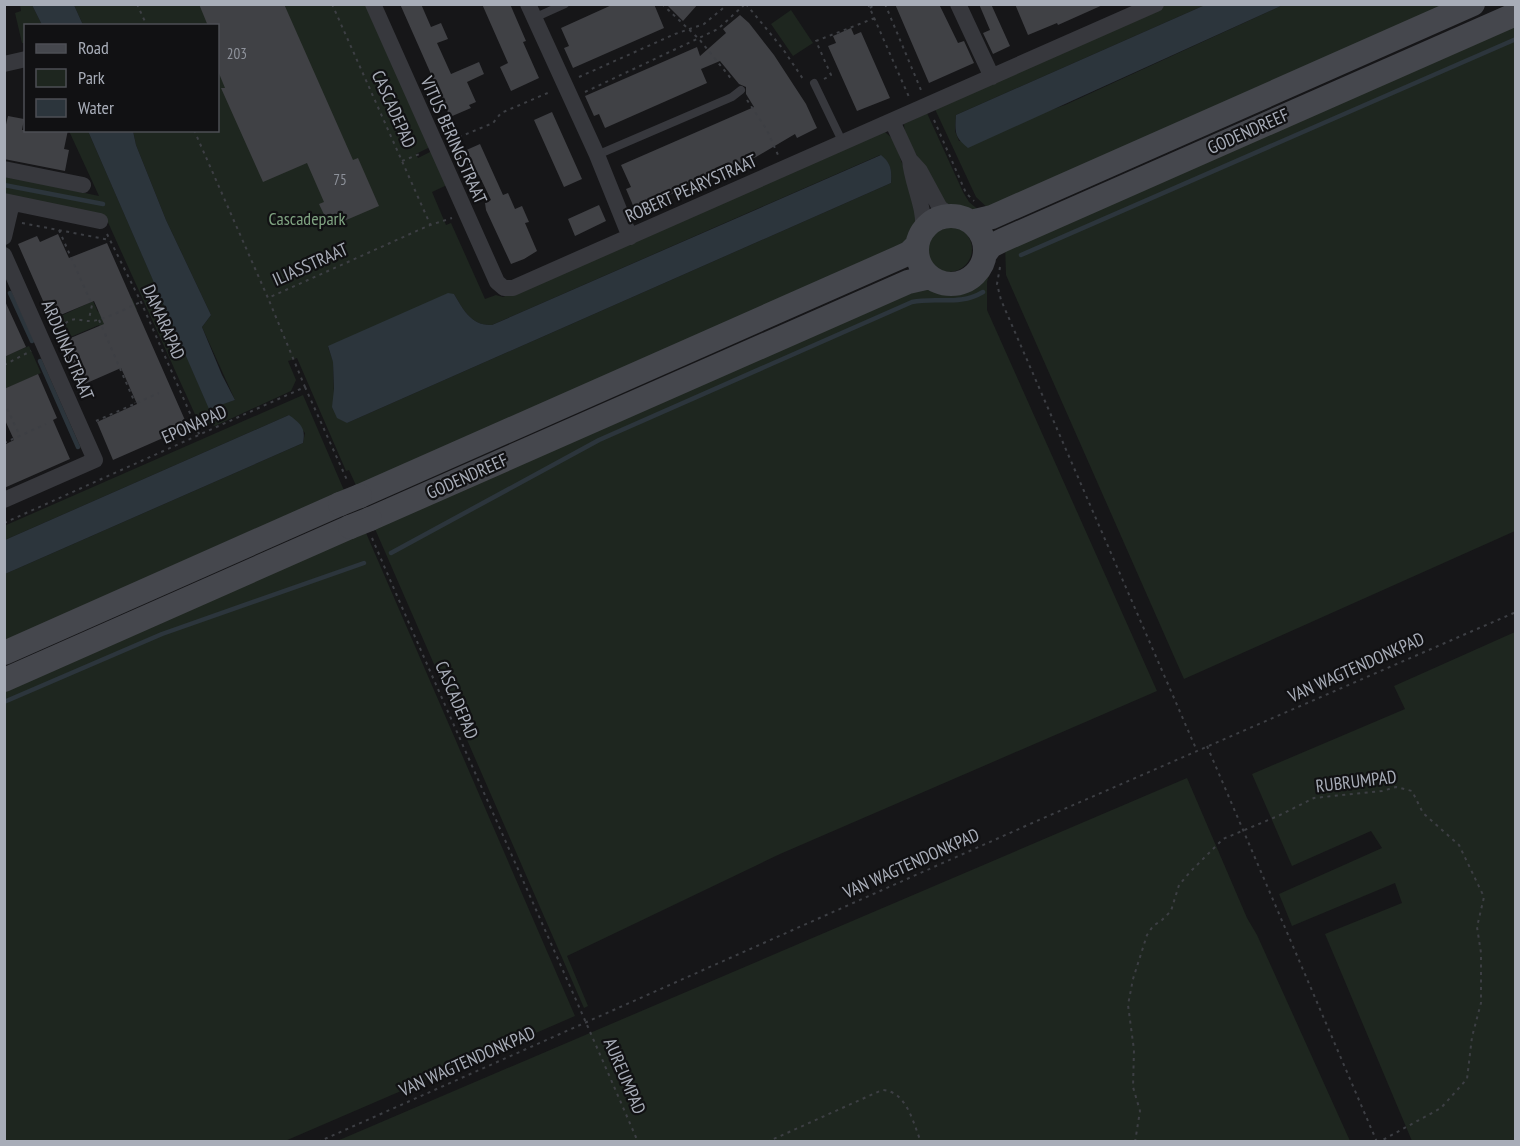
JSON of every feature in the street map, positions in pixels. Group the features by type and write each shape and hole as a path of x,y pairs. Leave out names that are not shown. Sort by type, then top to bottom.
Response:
{"main road":[{"name":"GODENDREEF","path":"962,219 992,217 1473,4"},
{"name":"GODENDREEF","path":"985,254 992,246 1003,240 1515,14"},
{"path":"936,219 962,219 982,236 985,254 978,270 964,281 946,283 930,277 920,263 920,237 936,219"},
{"name":"GODENDREEF","path":"4,653 349,494 898,258 909,253 920,237"},
{"name":"GODENDREEF","path":"4,680 363,525 908,282 930,277"}],"street":[{"name":"VITUS BERINGSTRAAT","path":"373,4 497,282 504,288"},
{"path":"958,4 993,77"},
{"name":"ROBERT PEARYSTRAAT","path":"504,288 513,288 993,77 1128,10 1156,4"},
{"path":"531,11 597,155 630,237"},
{"path":"4,64 24,59"},
{"path":"892,121 910,160 920,171 940,207 962,219"},
{"path":"910,160 911,176 923,214 920,237"},
{"path":"4,169 84,185"},
{"path":"4,237 8,202 100,221"},
{"name":"ARDUINASTRAAT","path":"4,255 95,460 4,500"}],"lane":[{"path":"531,11 565,4"},
{"path":"814,83 843,142"},
{"path":"597,155 732,97 741,90"}],"path":[{"path":"137,4 146,24"},
{"name":"CASCADEPAD","path":"333,4 430,225"},
{"path":"662,4 699,39 741,90 767,130 785,168"},
{"path":"567,91 704,24 728,4"},
{"path":"402,161 493,123 501,113 555,90 567,91 699,39 718,29 746,4 783,49 807,86 831,75 816,41 875,18"},
{"path":"874,4 869,6 921,108"},
{"path":"885,4 921,108"},
{"name":"ILIASSTRAAT","path":"195,132 268,298 430,225 466,213"},
{"path":"14,221 110,240"},
{"name":"DAMARAPAD","path":"100,221 141,302 200,436"},
{"path":"59,230 92,305 89,320"},
{"path":"268,298 349,494"},
{"path":"1001,300 1197,751"},
{"path":"4,366 44,344 65,322 72,318 99,320 141,302"},
{"path":"99,320 135,403"},
{"name":"EPONAPAD","path":"4,523 305,387"},
{"path":"94,422 159,393"},
{"path":"4,402 20,436"},
{"path":"4,443 46,424"},
{"name":"CASCADEPAD","path":"363,525 587,1022"},
{"name":"VAN WAGTENDONKPAD","path":"318,1142 1207,746 1515,612"},
{"path":"1207,746 1378,1142"},
{"name":"RUBRUMPAD","path":"1135,1142 1140,1111 1133,1087 1134,1050 1128,1005 1133,979 1147,935 1153,926 1171,911 1179,885 1197,863 1222,840 1243,830 1314,798 1382,791 1396,787 1412,791 1423,813 1459,845 1484,897 1477,927 1481,953 1481,1003 1472,1037 1467,1079 1441,1108 1378,1142"},
{"name":"AUREUMPAD","path":"587,1022 638,1142"},
{"path":"767,1142 882,1090 894,1092 903,1100 921,1142"}],"green space":[{"path":"20,5 32,5 42,24 24,24 24,43 22,43 15,13 21,11"},
{"name":"Cascadepark","path":"74,5 368,5 430,147 416,154 418,158 432,151 447,185 432,192 446,225 451,223 485,299 496,295 503,297 877,132 885,132 893,139 908,178 916,217 915,224 905,243 359,492 349,470 346,471 297,358 288,361 296,380 291,391 215,426 198,421 106,218 5,197 5,176 99,196 69,132 88,132 209,408 235,400 202,327 211,315 166,220 136,145 133,132 219,132 219,24 83,24","holes":["880,155 890,167 891,183 347,423 334,396 333,361 328,347 454,294 464,311 473,320 492,325"]},
{"path":"1165,5 1205,5 956,115 955,131 959,141 1065,105 1283,5 1460,5 992,212 976,197 934,107"},
{"path":"791,10 813,43 793,56 771,24"},
{"path":"1515,16 1515,531 1184,679 1006,275 1005,243"},
{"path":"927,113 963,192 969,202 981,212 969,215 948,207 905,136 904,124"},
{"path":"949,226 965,233 972,249 965,265 949,272 933,265 926,249 933,233"},
{"path":"995,254 987,282 987,310 1157,691 780,854 567,956 588,1006 584,1008 372,522 930,285 944,289 965,287 977,279"},
{"path":"132,298 137,310 61,341 52,320 93,301 98,312"},
{"path":"29,346 41,373 5,389 5,356"},
{"path":"303,395 346,495 5,647 5,574 303,443 305,433 289,415 5,540 4,526"},
{"path":"363,526 575,1016 285,1141 5,1141 4,687"},
{"path":"1515,632 1515,1141 1412,1141 1325,934 1402,903 1395,883 1292,926 1279,894 1382,848 1371,831 1292,866 1252,774 1405,709 1394,686"},
{"path":"1187,778 1247,918 1257,935 1350,1141 337,1141"}],"water":[{"path":"32,5 74,5 83,24 42,24"},
{"path":"1205,5 1283,5 968,148 960,141 956,130 956,115"},
{"path":"88,132 133,132 136,145 166,220 211,315 202,327 235,400 209,409"},
{"path":"881,155 890,167 891,183 347,423 337,418 332,407 333,362 328,346 448,293 454,294 464,311 473,320 492,325"},
{"path":"289,415 302,427 303,443 5,574 5,540"}],"building":[{"path":"199,4 284,4 353,160 358,158 379,206 330,227 319,204 324,202 307,163 263,182 221,88 225,88 219,73 219,24 207,24"},
{"path":"400,4 421,4 431,27 441,23 448,39 437,43 451,74 479,62 484,74 467,82 476,102 469,105 471,108 450,117"},
{"path":"482,4 510,4 539,78 511,91 500,67 508,63"},
{"path":"614,4 654,4 664,28 573,68 564,48 569,46 561,28"},
{"path":"666,4 698,4 683,21"},
{"path":"895,4 939,4 958,43 964,41 974,63 929,83"},
{"path":"979,4 991,4 1010,46 993,54 983,33 990,30"},
{"path":"1015,4 1105,4 1058,25 1057,23 1028,35"},
{"path":"740,15 774,55 806,104 817,128 797,138 795,134 756,157 635,210 626,189 631,187 621,165 754,107 746,94 746,87 739,84 720,61 701,69 707,83 605,128 599,114 594,116 585,96 697,47 700,56 726,33 723,29"},
{"path":"851,28 854,35 861,32 890,98 857,111 828,46 836,43 833,36"},
{"path":"552,112 582,179 564,187 534,120"},
{"path":"8,116 24,119 22,130 24,132 68,132 64,149 69,150 65,171 4,159 4,133"},
{"path":"480,144 503,195 508,193 515,209 522,206 529,222 525,223 537,251 511,264 486,210 485,203 491,200 479,175 473,178 462,152"},
{"path":"599,205 606,221 575,236 568,219"},
{"path":"58,234 69,258 107,243 188,427 113,460 97,422 137,404 126,379 121,368 80,386 61,342 104,324 94,301 51,319 18,244 37,236 40,242"},
{"path":"4,299 26,347 4,357"},
{"path":"38,374 57,418 53,420 70,459 4,488 4,445 14,440 4,418 4,389"}],"waterway":[{"path":"1021,255 1516,39"},
{"path":"4,185 103,204"},
{"path":"391,553 599,440 912,302 966,299 983,292"},
{"path":"10,293 32,341"},
{"path":"40,361 78,447"},
{"path":"4,702 162,634 364,563"}]}
